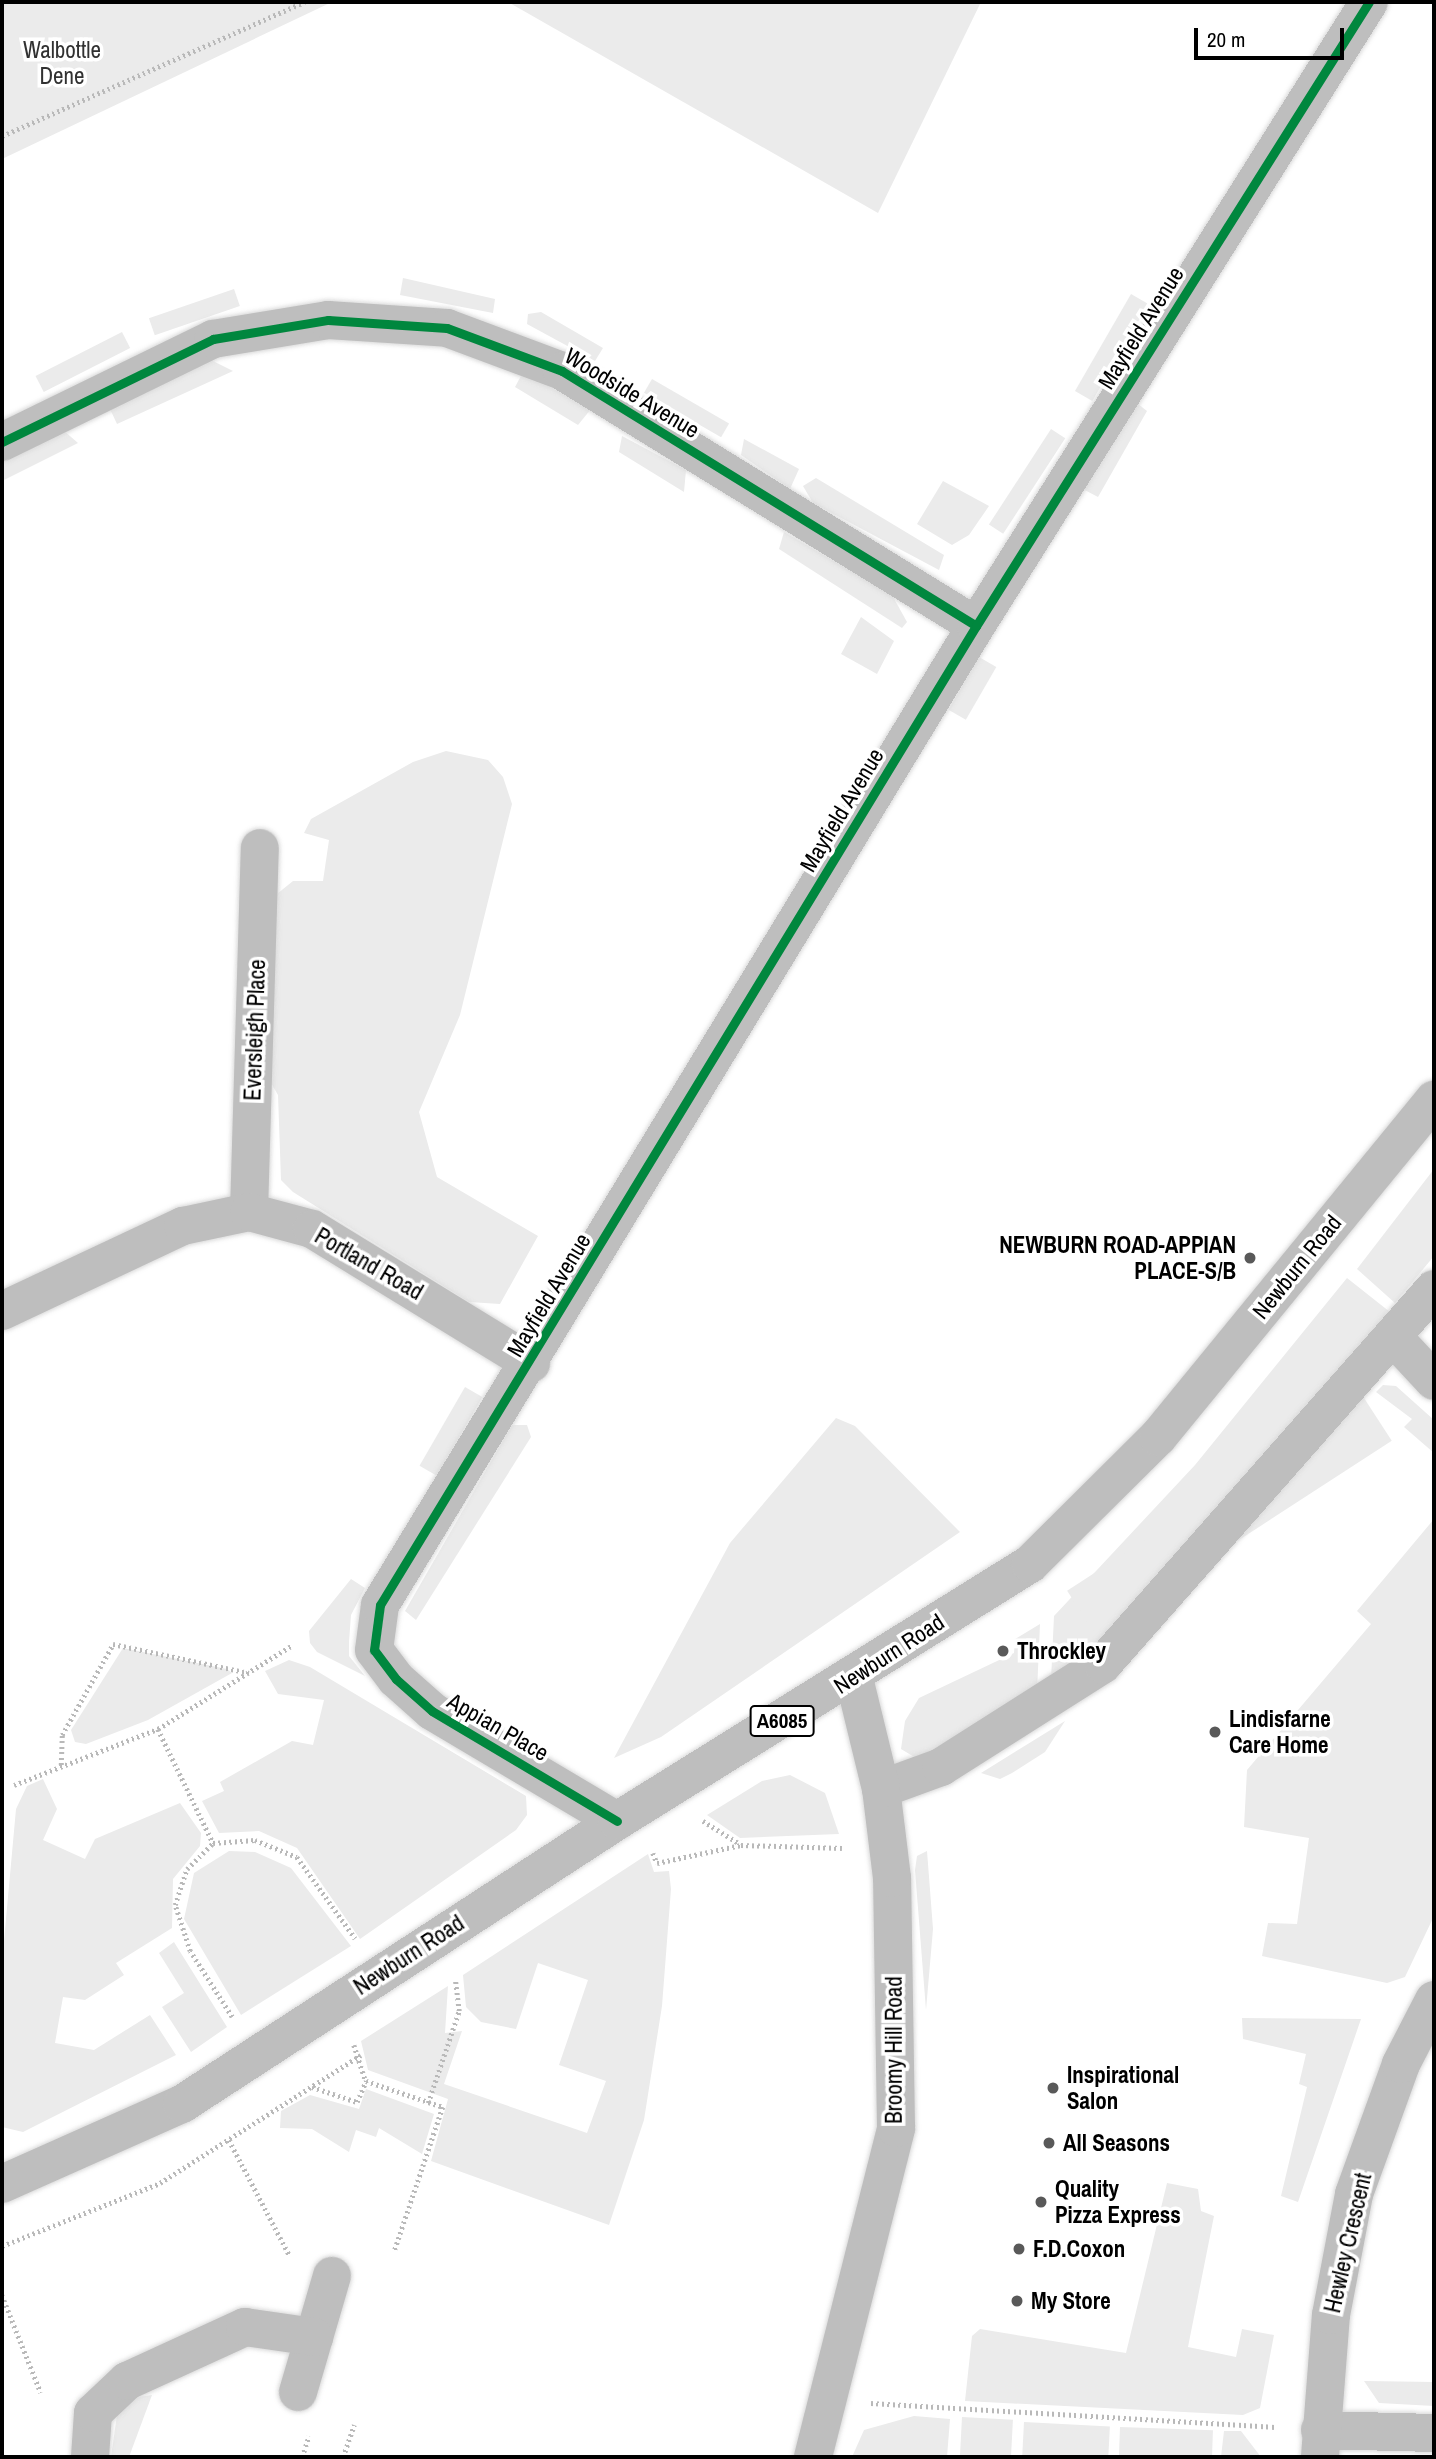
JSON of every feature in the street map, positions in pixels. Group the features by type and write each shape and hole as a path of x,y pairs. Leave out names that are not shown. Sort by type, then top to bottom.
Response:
{"street":[{"name":"Mayfield Avenue","path":"374,1650 380,1605 531,1363 976,626 1369,2"},
{"name":"Woodside Avenue","path":"2,442 213,339 328,320 447,328 562,371 976,626"},
{"name":"Eversleigh Place","path":"249,1212 260,848"},
{"name":"Newburn Road","path":"2,2184 182,2104 617,1821 854,1678 1030,1564 1149,1446 1434,1100"},
{"name":"Portland Road","path":"2,1311 183,1226 249,1212 312,1229 531,1363"},
{"path":"881,1789 942,1767 1103,1664 1395,1339 1434,1289"},
{"path":"1395,1339 1434,1381"},
{"name":"Appian Place","path":"374,1650 432,1711 617,1821"},
{"name":"Broomy Hill Road","path":"813,2457 832,2400 896,2128 892,1878 881,1789 854,1678"},
{"name":"Hewley Crescent","path":"1320,2443 1331,2315 1354,2194 1401,2064 1434,2000"},
{"path":"298,2392 332,2276"},
{"path":"90,2457 93,2413 127,2381 245,2327 314,2337"},
{"path":"1320,2443 1434,2433"}],"path":[{"path":"2,136 305,2"},
{"path":"61,1765 62,1735 113,1644 249,1673"},
{"path":"14,1786 61,1765 158,1729 291,1646"},
{"path":"158,1729 213,1843"},
{"path":"693,1815 741,1845"},
{"path":"238,2027 190,1951 175,1905 187,1869 213,1843 255,1840 297,1857 361,1947"},
{"path":"648,1843 657,1863 741,1845 853,1849"},
{"path":"428,2103 459,2011 454,1972"},
{"path":"311,2087 357,2102 366,2081 360,2055 350,2038"},
{"path":"2,2246 160,2183 360,2055"},
{"path":"366,2081 443,2107 395,2250"},
{"path":"229,2140 291,2257 332,2276"},
{"path":"2,2295 41,2393"},
{"path":"832,2400 1320,2443"},
{"path":"343,2457 354,2425"}],"green space":[{"name":"Walbottle Dene","path":"2,2 332,2 2,159"},
{"path":"508,2 981,2 878,213"},
{"path":"403,278 495,299 493,313 400,295"},
{"path":"234,289 240,306 155,335 149,318"},
{"path":"1131,294 1148,304 1092,401 1075,391"},
{"path":"541,312 603,348 595,361 527,324 528,314"},
{"path":"122,332 130,348 44,392 36,376"},
{"path":"209,359 233,371 117,424 110,409"},
{"path":"522,374 591,409 578,425 515,387"},
{"path":"652,379 729,424 721,437 644,393"},
{"path":"1133,400 1147,411 1098,497 1079,487"},
{"path":"1051,429 1065,438 1003,534 989,525"},
{"path":"63,430 78,443 2,481 2,461"},
{"path":"622,436 686,470 684,492 619,452"},
{"path":"744,439 799,469 790,489 741,455"},
{"path":"816,478 944,555 939,570 813,503 803,486"},
{"path":"943,481 989,506 969,535 952,545 917,524"},
{"path":"784,532 892,595 907,622 902,628 779,549"},
{"path":"861,617 894,641 877,674 841,654"},
{"path":"979,657 996,667 966,720 948,710"},
{"path":"446,751 488,760 503,777 512,804 460,1015 419,1112 437,1177 538,1236 500,1304 469,1302 293,1192 281,1180 278,1095 267,1076 272,898 293,881 323,881 329,840 304,833 311,819 413,762"},
{"path":"1434,1169 1434,1256 1395,1303 1357,1269"},
{"path":"1347,1278 1390,1312 1086,1655 1051,1680 1054,1616 1195,1465"},
{"path":"1383,1385 1396,1386 1434,1420 1434,1453 1404,1427 1412,1419 1376,1392"},
{"path":"465,1387 482,1397 437,1476 419,1466"},
{"path":"1364,1398 1392,1441 1095,1634 1067,1591"},
{"path":"836,1418 855,1426 960,1532 661,1737 614,1758 730,1543"},
{"path":"512,1425 527,1425 531,1437 416,1620 405,1611"},
{"path":"1434,1519 1434,1916 1405,1977 1387,1983 1262,1956 1268,1923 1297,1924 1309,1838 1244,1827 1247,1770 1371,1624 1357,1611"},
{"path":"351,1579 365,1588 351,1615 349,1656 365,1676 317,1652 310,1643 309,1631"},
{"path":"1040,1624 1037,1692 921,1761 901,1749 905,1721 919,1698 1014,1653 1015,1639"},
{"path":"123,1648 227,1669 232,1673 148,1720 86,1744 75,1742 71,1730"},
{"path":"289,1660 310,1667 526,1796 527,1815 516,1830 360,1939 297,1848 259,1831 219,1833 202,1801 224,1791 220,1782 292,1741 313,1745 324,1700 278,1694 265,1671"},
{"path":"1065,1721 1045,1752 1012,1773 1000,1779 981,1773"},
{"path":"790,1775 825,1793 839,1834 740,1838 707,1815 762,1781"},
{"path":"43,1779 57,1809 43,1840 85,1859 95,1839 180,1803 201,1833 200,1846 173,1879 172,1928 116,1963 124,1975 85,2000 63,1997 55,2043 94,2050 150,2015 176,2055 23,2132 2,2127 2,1963 16,1809 27,1786"},
{"path":"229,1851 255,1852 291,1868 351,1946 241,2015 184,1919 194,1873"},
{"path":"927,1851 933,1929 926,2010 915,1870 917,1856"},
{"path":"648,1854 654,1872 669,1871 671,1889 662,2006 644,2120 609,2225 431,2161 448,2099 368,2070 361,2041 448,1986 445,2033 462,2031 444,2084 587,2133 606,2081 559,2065 588,1980 538,1963 516,2029 481,2022 466,2007 463,1975"},
{"path":"174,1942 227,2027 191,2052 162,2007 184,1993 159,1953"},
{"path":"1242,2018 1361,2019 1298,2202 1281,2196 1307,2087 1299,2084 1306,2054 1243,2039"},
{"path":"366,2089 434,2114 422,2154 379,2128 376,2137 356,2130 349,2152 312,2129 280,2128 281,2111 310,2095 359,2109"},
{"path":"1167,2183 1198,2189 1201,2211 1214,2216 1188,2347 1236,2357 1242,2329 1274,2335 1260,2408 1243,2415 965,2401 972,2336 980,2329 1126,2353"},
{"path":"1364,2381 1434,2382 1434,2406 1379,2403"},
{"path":"152,2395 129,2457 111,2457 117,2415 138,2397"},
{"path":"914,2416 950,2419 947,2457 852,2457 864,2430"},
{"path":"962,2417 1013,2420 1011,2457 960,2457"},
{"path":"1024,2422 1110,2427 1108,2457 1022,2457"},
{"path":"1120,2427 1213,2430 1212,2457 1119,2457"},
{"path":"1224,2431 1241,2431 1261,2457 1221,2457"}],"cycle path":[{"path":"617,1821 432,1711 396,1679 374,1650 380,1605 976,626 1369,2"},
{"path":"2,442 213,339 328,320 447,328 562,371 976,626"}],"place":[{"name":"NEWBURN ROAD-APPIAN PLACE-S/B","path":"1250,1258"},
{"name":"Throckley","path":"1003,1651"},
{"name":"Lindisfarne Care Home","path":"1215,1732"},
{"name":"Inspirational Salon","path":"1053,2088"},
{"name":"All Seasons","path":"1049,2143"},
{"name":"Quality Pizza Express","path":"1041,2202"},
{"name":"F.D.Coxon","path":"1019,2249"},
{"name":"My Store","path":"1017,2301"}]}
